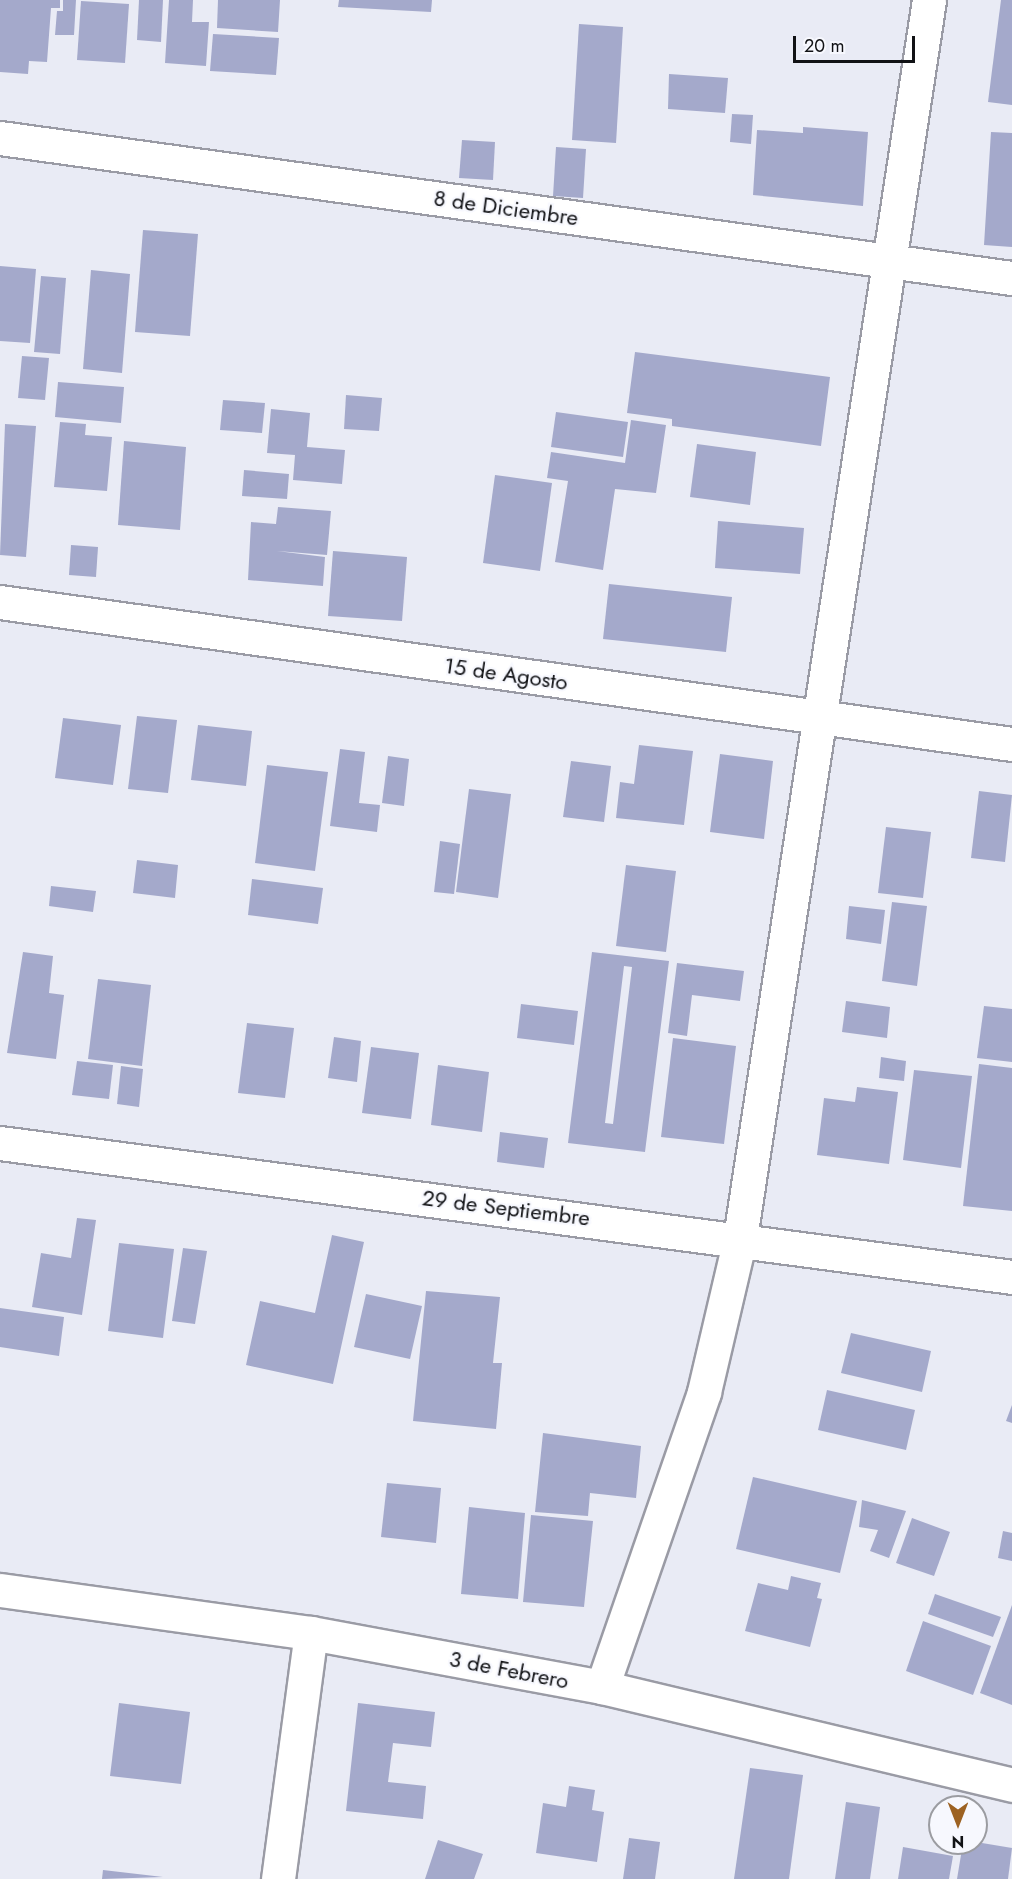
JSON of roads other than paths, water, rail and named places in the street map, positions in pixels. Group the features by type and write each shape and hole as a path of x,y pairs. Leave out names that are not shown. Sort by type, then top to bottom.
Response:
{"street":[{"path":"602,1687 704,1392 740,1238 821,719 886,262 929,0"},
{"name":"8 de Diciembre","path":"0,138 1012,278"},
{"name":"15 de Agosto","path":"0,602 1012,744"},
{"name":"29 de Septiembre","path":"0,1143 740,1238 1012,1277"},
{"name":"3 de Febrero","path":"0,1590 311,1633 602,1687 1012,1785"},
{"path":"278,1879 311,1633"}]}
